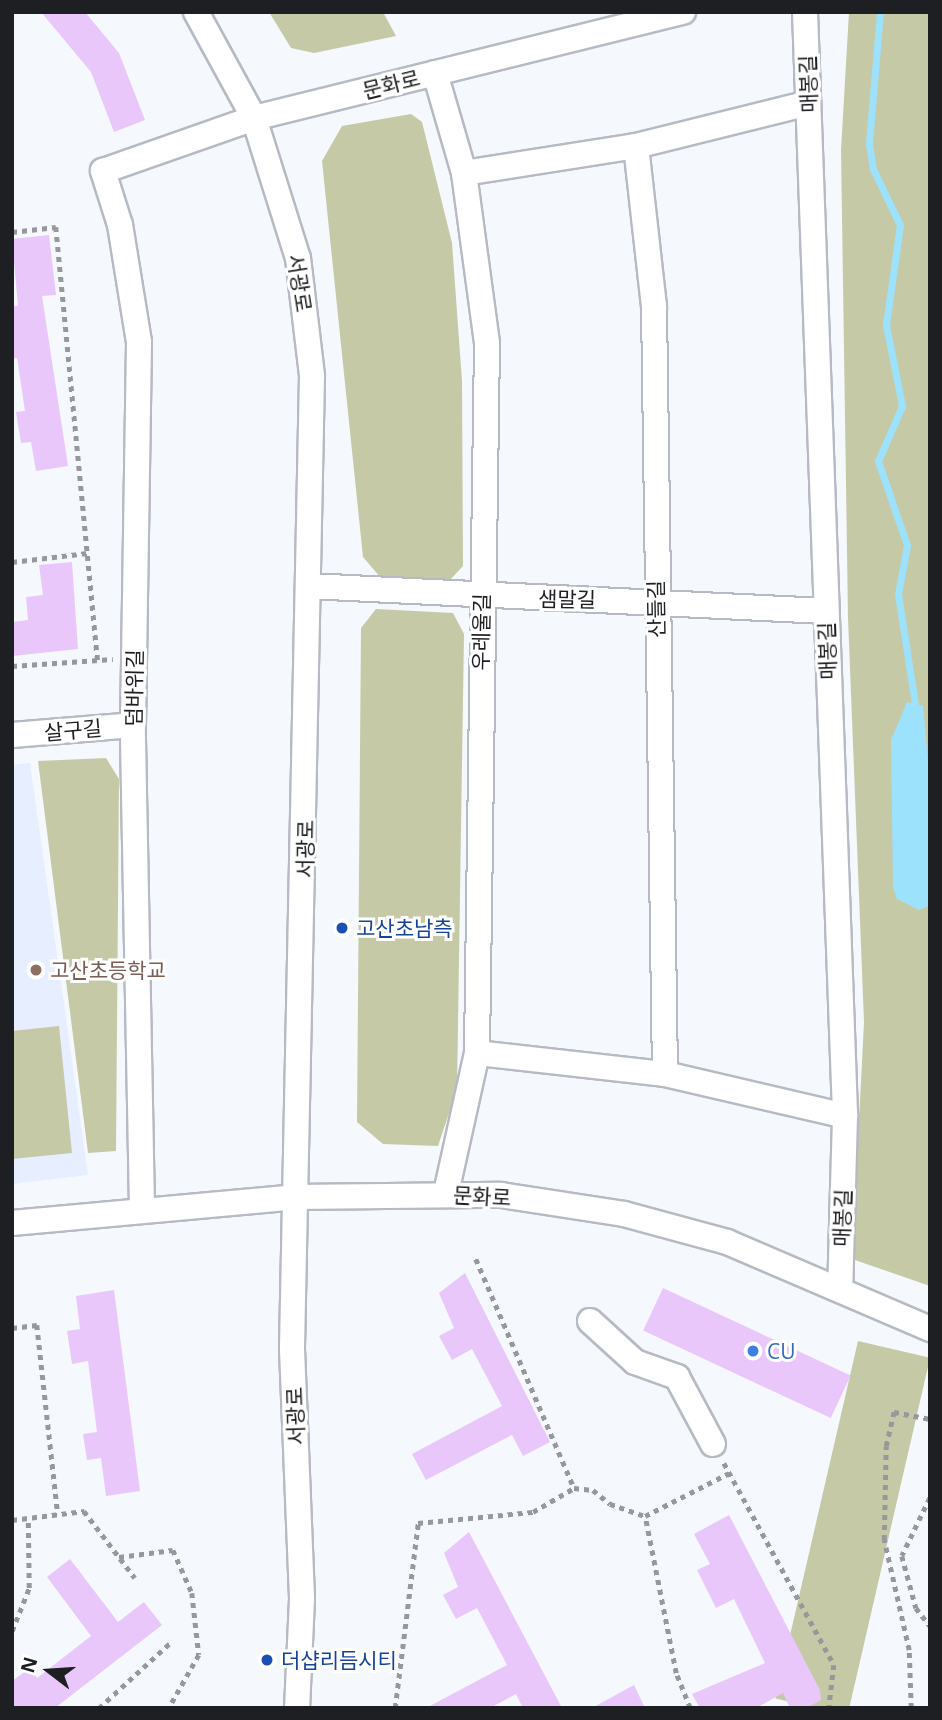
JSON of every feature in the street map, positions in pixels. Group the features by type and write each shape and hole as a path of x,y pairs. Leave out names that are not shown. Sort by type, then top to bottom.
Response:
{"street":[{"name":"서광로","path":"196,12 254,118 299,258 312,376 292,1349 302,1599 297,1708"},
{"name":"문화로","path":"103,171 254,118 682,12"},
{"name":"매봉길","path":"805,12 845,1116 840,1290"},
{"name":"우레울길","path":"435,73 464,173 487,343 477,1053 446,1193"},
{"path":"464,173 636,146 808,103"},
{"name":"산들길","path":"636,146 654,306 656,601 665,1073"},
{"name":"덤바위길","path":"103,171 120,225 139,342 133,725 142,1208"},
{"name":"샘말길","path":"309,586 482,598 656,601 825,611"},
{"name":"살구길","path":"12,735 133,725"},
{"path":"477,1053 665,1073 845,1116"},
{"name":"문화로","path":"12,1223 142,1208 295,1197 446,1193 501,1195 624,1214 727,1242 930,1329"},
{"path":"590,1321 635,1362 677,1377 713,1444"}],"path":[{"path":"12,232 56,227 98,660"},
{"path":"12,562 87,553"},
{"path":"12,666 134,658"},
{"path":"476,1259 574,1488"},
{"path":"12,1328 37,1325 58,1514"},
{"path":"911,1708 909,1650 884,1540 886,1446 894,1412 930,1419"},
{"path":"713,1444 834,1665 830,1708"},
{"path":"395,1708 418,1523 533,1512 574,1488 593,1490 610,1504 645,1517 729,1473"},
{"path":"930,1498 902,1556 916,1608 930,1626"},
{"path":"12,1520 83,1511 135,1578"},
{"path":"645,1517 676,1673 690,1708"},
{"path":"12,1631 29,1588 28,1518"},
{"path":"119,1557 173,1550 192,1594 199,1655 169,1708"},
{"path":"99,1708 171,1642"}],"shaded area":[{"name":"고산초등학교","path":"30,763 88,1175 12,1184 12,765"}],"green space":[{"path":"269,12 383,12 396,36 314,53 291,48"},
{"path":"849,12 930,12 930,1286 852,1259 864,1022 848,618 841,150"},
{"path":"411,114 422,122 452,243 462,381 463,566 449,581 381,578 363,557 322,161 342,126"},
{"path":"376,609 453,613 464,634 457,1089 438,1146 383,1144 357,1122 361,628"},
{"path":"106,758 119,779 116,1151 88,1153 38,761"},
{"path":"59,1026 72,1153 12,1159 12,1031"},
{"path":"858,1341 930,1358 849,1708 816,1708 775,1699"}],"water":[{"path":"907,702 923,706 928,762 930,905 919,910 897,899 893,887 891,740"}],"building":[{"path":"41,12 85,12 119,53 145,120 114,132 91,72"},
{"path":"49,235 56,295 42,296 68,466 36,471 31,442 21,443 16,412 25,411 17,358 12,359 12,306 18,306 12,239"},
{"path":"72,562 78,649 12,656 12,622 28,620 26,597 43,595 39,565"},
{"path":"465,1273 550,1442 523,1456 512,1435 426,1480 412,1454 502,1406 472,1349 452,1360 439,1336 454,1328 439,1293"},
{"path":"663,1288 851,1375 831,1418 643,1331"},
{"path":"114,1290 140,1491 106,1496 101,1458 87,1460 83,1434 97,1432 88,1361 72,1364 67,1331 80,1329 76,1296"},
{"path":"729,1515 820,1690 821,1700 807,1708 790,1708 783,1693 756,1708 700,1708 692,1694 765,1663 734,1599 716,1608 697,1570 710,1564 694,1534"},
{"path":"469,1532 562,1708 523,1708 516,1694 490,1708 426,1708 507,1665 477,1608 456,1619 443,1595 458,1587 444,1553"},
{"path":"70,1559 118,1622 144,1602 162,1625 55,1708 12,1708 12,1681 30,1668 37,1678 91,1636 47,1577"},
{"path":"634,1685 645,1708 592,1708"}],"waterway":[{"path":"880,12 869,144 873,169 900,225 886,325 902,406 878,461 907,545 898,594 915,704"}],"place":[{"name":"고산초남측","path":"342,928"},
{"name":"고산초등학교","path":"36,970"},
{"name":"CU","path":"753,1351"},
{"name":"더샵리듬시티","path":"267,1660"}]}
